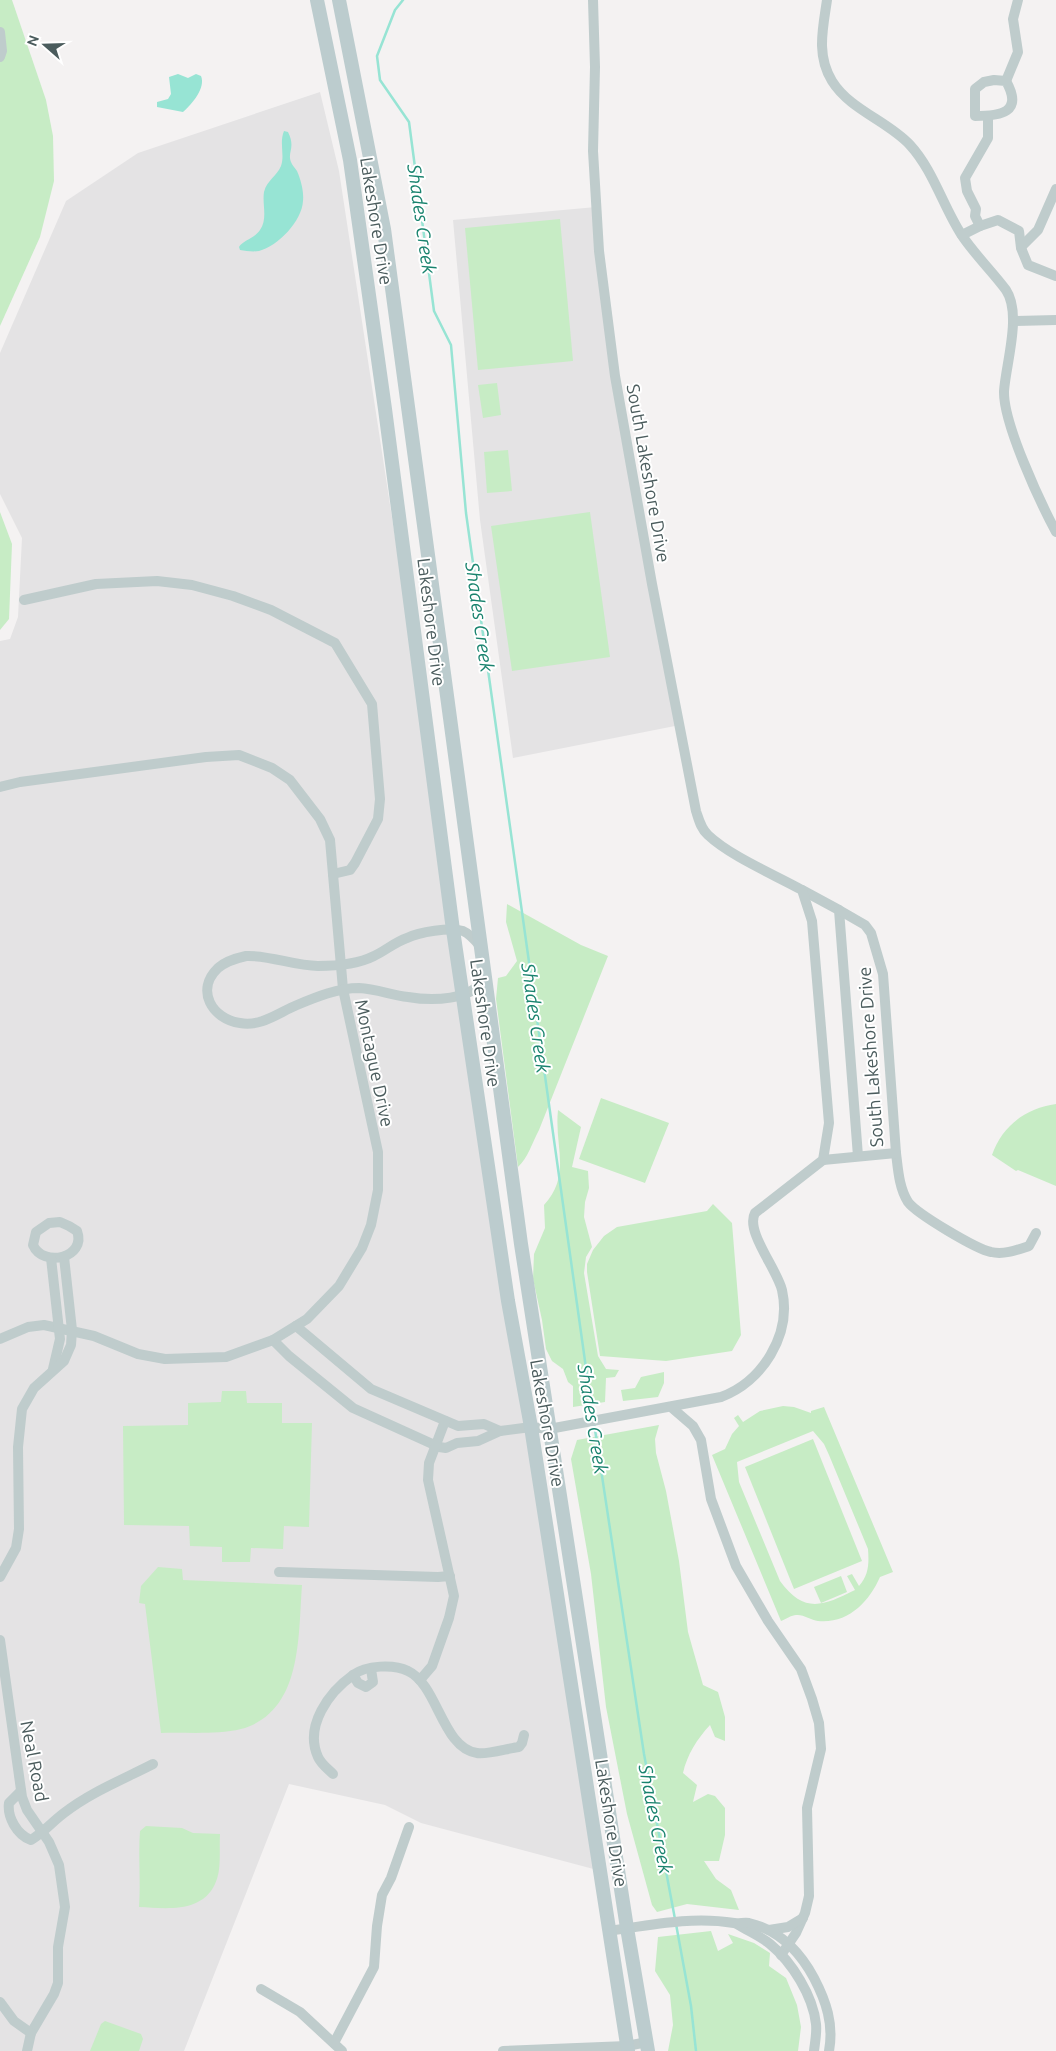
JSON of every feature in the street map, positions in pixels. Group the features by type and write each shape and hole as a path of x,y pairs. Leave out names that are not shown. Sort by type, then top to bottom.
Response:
{"main road":[{"name":"Lakeshore Drive","path":"317,0 350,160 453,930 508,1301 531,1428 627,2048"},
{"name":"Lakeshore Drive","path":"339,0 384,229 521,1244 648,2047"},
{"path":"350,160 370,157"}],"street":[{"name":"South Lakeshore Drive","path":"593,0 595,67 592,151 599,251 619,394 652,584 696,811 707,835 733,852 865,925 871,933 883,974 896,1153 824,1160"},
{"path":"828,0 820,42 823,62 832,81 842,93 900,135 912,148 928,172 962,235 1010,298 1013,321 1004,393 1010,424 1046,514 1056,532"},
{"path":"1006,81 1018,52 1013,19 1018,0"},
{"path":"0,32 2,51 0,56"},
{"path":"1006,81 1010,88 1012,103 1008,111 997,116 975,116 975,89 984,82 1006,81"},
{"path":"980,226 975,216 976,210 967,191 965,178 988,138 988,116"},
{"path":"1021,247 1038,230 1056,190"},
{"path":"962,235 998,220 1020,230 1021,247 1028,265 1056,276"},
{"path":"1013,321 1056,320"},
{"path":"24,600 96,584 157,581 192,585 233,596 271,610 335,643 372,704 380,799 378,819 352,867 334,874"},
{"name":"Montague Drive","path":"0,787 20,782 206,757 239,755 272,768 290,780 320,819 330,840 343,989 378,1152 378,1190 371,1226 362,1248 339,1286 307,1319 273,1340 226,1357 165,1359 138,1354 94,1336 44,1325 28,1327 0,1339"},
{"path":"273,1340 289,1356 353,1408 435,1445 446,1448 457,1443 478,1441 500,1431 531,1428 549,1429 721,1397 743,1386 766,1364 780,1333 783,1312 782,1290 775,1271 753,1228 752,1218 755,1213 824,1160 829,1123 812,921 802,890"},
{"name":"South Lakeshore Drive","path":"839,910 858,1156"},
{"path":"480,946 461,930 453,930 418,934 400,941 375,956 360,961 340,964 317,966 246,956 224,964 213,974 208,992 209,1002 220,1016 233,1022 248,1024 262,1022 313,998 343,989 374,989 399,996 421,999 463,995 480,986 484,978"},
{"path":"896,1153 900,1181 904,1195 910,1204 954,1233 981,1248 1001,1253 1029,1246 1036,1233"},
{"path":"54,1222 69,1226 77,1231 78,1236 75,1248 64,1257 51,1258 38,1253 33,1242 33,1237 39,1228 54,1222"},
{"path":"0,1577 16,1548 19,1529 18,1447 22,1409 34,1388 64,1361 71,1345 72,1330 64,1257"},
{"path":"51,1258 59,1328 58,1350 53,1369"},
{"path":"296,1326 366,1387 458,1426 484,1424 500,1431"},
{"path":"667,1407 693,1426 702,1440 711,1499 736,1566 768,1621 801,1669 819,1723 821,1749 807,1808 809,1896 803,1918 789,1945 781,1955"},
{"path":"420,1680 432,1666 449,1618 454,1596 428,1480 429,1463 445,1420"},
{"path":"457,1443 458,1426"},
{"path":"279,1572 450,1576"},
{"name":"Neal Road","path":"0,1640 21,1790 26,1810 49,1842 59,1865 65,1907 58,1947 58,1983 54,1994 31,2033 27,2051"},
{"path":"333,1774 318,1756 315,1739 317,1721 325,1704 353,1675 384,1666 398,1667 413,1674 420,1680 450,1732 464,1747 477,1754 519,1747 524,1735"},
{"path":"353,1675 358,1683 366,1687 372,1682 371,1669"},
{"path":"21,1790 9,1803 9,1816 26,1838 31,1840 43,1833 64,1813 92,1794 154,1764"},
{"path":"261,1989 300,2012 338,2047 374,1967 377,1926 382,1895 409,1827"},
{"path":"768,1930 781,1929 803,1918"},
{"path":"609,1931 699,1920 737,1924 749,1923 768,1930 789,1945 803,1961 819,1989 827,2008 830,2022 829,2051"},
{"path":"737,1924 771,1945 781,1955 807,1995 816,2024 814,2051"},
{"path":"807,1995 819,1989"},
{"path":"0,2002 14,2020 31,2033"},
{"path":"503,2051 648,2047"}],"shaded area":[{"path":"0,0 12,0 46,100 53,136 54,181 40,237 0,326"},
{"path":"178,74 188,78 196,74 201,76 202,86 197,96 183,112 157,107 157,102 168,99 171,94 169,77"},
{"path":"320,92 339,171 531,1427 601,1871 421,1823 385,1805 289,1784 184,2051 0,2051 0,641 10,639 18,617 22,538 0,494 0,353 66,201 138,153"},
{"path":"284,131 288,132 290,137 290,158 302,186 302,209 288,232 274,244 259,251 240,250 239,247 241,245 258,233 264,221 264,192 267,184 281,166"},
{"path":"596,207 611,341 680,725 513,758 480,520 453,220"},
{"path":"560,219 573,361 478,370 465,228"},
{"path":"497,383 501,415 483,418 478,385"},
{"path":"508,450 512,491 487,493 484,452"},
{"path":"0,512 12,544 9,619 0,630"},
{"path":"590,512 610,657 512,671 491,526"},
{"path":"507,904 581,945 608,956 539,1130 527,1155 518,1167 496,999 498,978 506,976 517,961 506,922"},
{"path":"601,1098 669,1123 645,1183 579,1159"},
{"path":"1056,1104 1056,1186 1018,1170 1016,1171 992,1155 1002,1135 1016,1120 1045,1106"},
{"path":"558,1110 581,1127 572,1167 588,1171 589,1188 585,1202 584,1217 592,1247 586,1257 584,1273 598,1356 606,1369 619,1370 615,1377 606,1378 605,1402 573,1407 573,1386 568,1382 563,1369 552,1361 546,1349 533,1279 534,1254 545,1228 544,1205 552,1194 560,1171"},
{"path":"713,1204 732,1223 741,1335 732,1351 666,1361 600,1356 587,1272 587,1264 593,1250 604,1236 617,1227 707,1211"},
{"path":"664,1372 664,1383 658,1397 623,1401 621,1390 635,1388 641,1377"},
{"path":"222,1391 246,1391 247,1403 282,1403 282,1423 312,1423 309,1527 284,1526 283,1549 251,1548 250,1562 222,1562 222,1547 190,1546 189,1526 124,1525 123,1426 188,1425 188,1403 221,1402"},
{"path":"783,1406 794,1407 811,1413 811,1411 824,1407 893,1572 880,1577 863,1603 856,1610 839,1619 818,1621 796,1615 781,1621 712,1455 725,1449 732,1434 739,1426 734,1418 738,1415 743,1422 760,1411","holes":["813,1431 824,1444 868,1549 868,1564 865,1578 859,1586 852,1574 847,1576 855,1590 833,1600 814,1604 797,1599 780,1581 739,1482 737,1462"]},
{"path":"659,1425 655,1439 656,1453 666,1491 679,1561 688,1632 703,1685 718,1692 725,1717 725,1741 715,1737 710,1725 693,1748 683,1773 697,1785 693,1802 708,1794 715,1796 725,1808 725,1835 719,1861 704,1861 716,1879 731,1890 739,1910 687,1904 657,1912 652,1905 627,1814 606,1707 591,1574 571,1459 577,1440"},
{"path":"813,1439 862,1561 794,1589 745,1467"},
{"path":"158,1567 182,1569 183,1580 302,1585 300,1627 293,1670 286,1689 276,1706 261,1720 241,1729 231,1731 161,1733 145,1604 139,1603 141,1586"},
{"path":"841,1576 847,1592 821,1603 814,1587"},
{"path":"146,1826 182,1828 193,1833 220,1834 217,1878 209,1894 191,1905 181,1907 139,1907 140,1831"},
{"path":"711,1931 718,1951 733,1943 728,1934 754,1943 770,1953 769,1966 786,1978 797,2005 801,2027 798,2051 668,2051 673,2025 670,1995 655,1971 658,1937"},
{"path":"105,2021 141,2034 143,2039 139,2051 90,2051 101,2024"}],"waterway":[{"name":"Shades Creek","path":"403,0 395,10 377,56 380,80 409,122 434,311 451,345 466,513 593,1418"},
{"name":"Shades Creek","path":"594,1423 644,1754 675,1919"},
{"name":"Shades Creek","path":"676,1924 691,2006 696,2051"}]}
